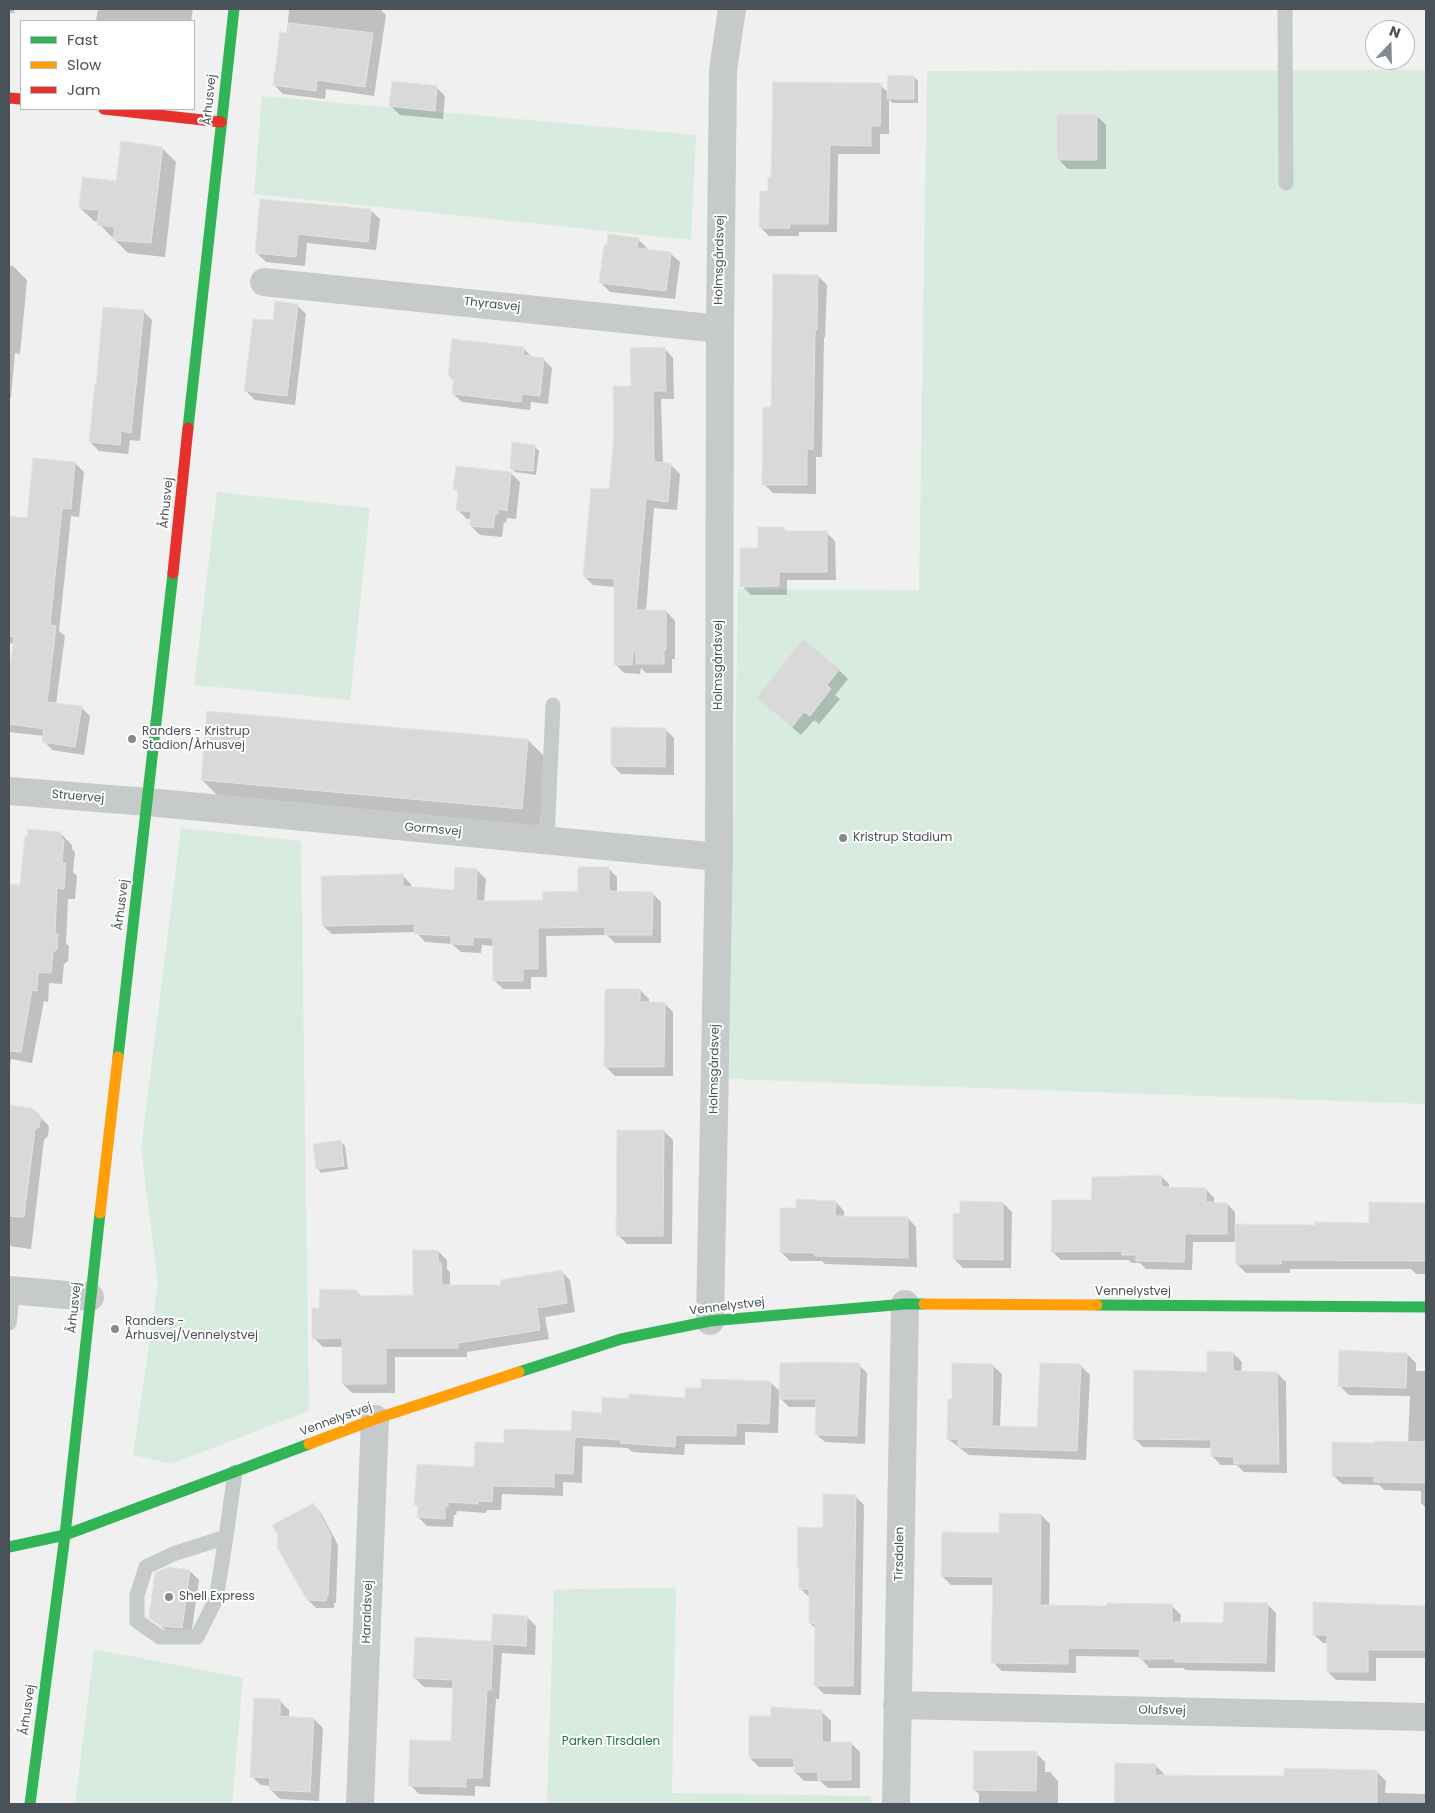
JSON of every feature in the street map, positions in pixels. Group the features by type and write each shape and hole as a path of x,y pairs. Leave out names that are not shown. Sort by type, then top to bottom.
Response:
{"main road":[{"name":"Århusvej","path":"30,1804 65,1535 90,1297 148,802 234,9"},
{"path":"113,110 221,122"},
{"name":"Vennelystvej","path":"9,1547 65,1535 376,1420 621,1339 710,1321 905,1304 1426,1307"}],"street":[{"name":"Holmsgårdsvej","path":"710,1321 719,857 722,70 732,9"},
{"name":"Thyrasvej","path":"264,282 720,329"},
{"name":"Struervej","path":"9,791 148,802"},
{"name":"Gormsvej","path":"148,802 719,857"},
{"path":"11,1290 90,1297"},
{"name":"Tirsdalen","path":"896,1804 905,1304"},
{"name":"Haraldsvej","path":"360,1804 376,1420"},
{"name":"Olufsvej","path":"897,1705 1426,1717"}],"lane":[{"path":"1285,9 1286,184"},
{"path":"547,840 553,705"},
{"path":"9,1323 11,1290"},
{"path":"226,1537 173,1554 146,1567 138,1595 137,1621 160,1637 197,1637 216,1599 226,1537 235,1472"}],"green space":[{"path":"1426,70 1426,1104 729,1079 738,589 919,590 927,71"},
{"path":"262,96 696,135 691,240 254,194"},
{"path":"217,492 370,508 350,700 194,685"},
{"path":"181,828 301,841 309,1411 171,1464 133,1455 158,1283 141,1149"},
{"name":"Parken Tirsdalen","path":"676,1588 672,1793 871,1796 871,1804 547,1804 554,1590"},
{"path":"94,1649 243,1678 232,1804 75,1804"}],"building":[{"path":"289,23 373,33 365,87 317,80 316,91 273,85 280,32 288,33"},
{"path":"888,75 914,76 914,99 887,99"},
{"path":"392,81 437,86 435,111 389,106"},
{"path":"773,82 881,83 880,126 871,126 871,146 830,145 828,224 790,224 790,228 759,228 760,191 768,191 768,177 771,178"},
{"path":"1057,114 1097,114 1097,160 1057,160"},
{"path":"121,141 163,147 151,243 113,240 115,227 97,225 99,210 79,208 82,177 116,181"},
{"path":"260,199 371,209 368,242 298,234 296,257 255,253"},
{"path":"608,234 639,238 637,248 671,252 666,291 599,283 604,245 607,245"},
{"path":"773,274 818,275 813,449 807,449 807,485 762,485 763,407 771,407"},
{"path":"275,301 298,304 287,396 244,391 253,319 273,320"},
{"path":"103,307 144,310 131,433 121,431 120,445 89,442"},
{"path":"452,339 524,347 523,355 544,358 540,396 522,394 521,402 452,394 454,377 448,376"},
{"path":"665,347 666,391 653,391 654,462 671,463 668,502 646,499 636,610 666,610 664,664 636,664 636,651 633,651 632,665 614,665 614,579 583,577 591,488 609,489 614,435 613,386 631,386 630,348"},
{"path":"512,442 535,445 533,471 510,469"},
{"path":"33,458 75,462 71,509 62,508 50,625 56,626 47,702 82,706 75,747 42,742 44,729 9,724 9,676 14,637 9,636 9,516 27,518"},
{"path":"456,466 511,472 507,511 498,509 498,514 495,514 493,528 470,526 471,512 456,510 458,490 453,490"},
{"path":"758,527 783,527 783,531 827,531 827,572 779,572 779,586 740,587 740,548 758,548"},
{"path":"803,639 840,669 827,685 831,689 810,716 804,712 792,727 756,698"},
{"path":"207,711 528,739 522,809 201,780"},
{"path":"611,727 666,728 665,767 611,766"},
{"path":"28,829 61,832 61,839 64,840 62,863 66,863 64,889 57,888 55,933 58,934 57,949 53,952 51,973 38,972 37,991 32,990 21,1052 9,1051 9,884 20,885 25,836 27,837"},
{"path":"455,867 477,869 476,901 543,900 542,892 578,891 578,867 609,867 609,891 653,892 652,935 605,935 605,927 538,928 538,969 523,969 523,981 493,981 493,938 473,937 473,945 451,944 451,936 414,934 415,924 322,926 321,876 403,874 403,886 454,890"},
{"path":"605,989 640,989 640,1002 665,1002 664,1067 604,1067"},
{"path":"9,1105 32,1108 41,1116 39,1127 35,1130 24,1217 9,1216"},
{"path":"617,1130 664,1130 663,1236 616,1236"},
{"path":"341,1140 344,1166 316,1169 313,1144"},
{"path":"1161,1175 1162,1187 1206,1188 1206,1202 1227,1203 1227,1234 1185,1234 1184,1262 1136,1261 1136,1255 1122,1255 1122,1251 1051,1252 1052,1200 1091,1200 1092,1177"},
{"path":"796,1199 836,1201 835,1216 908,1217 908,1258 815,1256 815,1253 780,1252 780,1208 796,1208"},
{"path":"960,1201 1003,1202 1003,1260 953,1259 953,1214 960,1213"},
{"path":"1369,1202 1426,1203 1426,1261 1281,1260 1281,1264 1236,1264 1235,1224 1315,1225 1315,1222 1369,1223"},
{"path":"413,1250 438,1250 438,1262 441,1262 442,1285 501,1285 500,1280 562,1270 567,1303 537,1308 540,1330 458,1343 458,1348 386,1348 386,1384 342,1384 342,1338 312,1339 312,1308 319,1308 320,1289 357,1290 357,1296 413,1295"},
{"path":"1339,1350 1407,1353 1406,1388 1338,1386"},
{"path":"1207,1351 1233,1352 1233,1371 1277,1372 1279,1464 1234,1464 1234,1457 1211,1456 1211,1440 1133,1439 1134,1370 1207,1372"},
{"path":"780,1363 860,1363 857,1436 815,1435 816,1399 779,1399"},
{"path":"952,1363 993,1364 992,1426 1037,1427 1040,1363 1081,1364 1077,1451 958,1447 958,1439 947,1439 948,1399 952,1399"},
{"path":"701,1379 771,1381 769,1424 736,1423 736,1436 676,1435 675,1447 621,1443 621,1440 575,1437 573,1474 554,1473 554,1487 493,1486 492,1502 478,1501 478,1504 448,1502 448,1507 445,1506 445,1519 417,1517 418,1505 414,1505 417,1464 474,1467 475,1442 504,1443 504,1429 571,1431 572,1411 602,1413 602,1397 629,1399 629,1394 685,1398 685,1388 701,1388"},
{"path":"1375,1441 1426,1442 1426,1483 1374,1482 1374,1476 1332,1476 1332,1442 1375,1443"},
{"path":"823,1494 856,1495 853,1686 814,1686 815,1624 809,1623 809,1589 799,1589 799,1567 797,1567 798,1527 823,1528"},
{"path":"314,1503 331,1536 328,1596 326,1601 307,1600 277,1547 278,1536 272,1525"},
{"path":"999,1513 1041,1514 1040,1605 1107,1606 1107,1603 1172,1604 1172,1622 1223,1623 1224,1602 1268,1603 1266,1663 1175,1662 1175,1659 1139,1659 1140,1649 1068,1648 1068,1664 991,1663 993,1577 941,1576 942,1532 999,1533"},
{"name":"Shell Express","path":"168,1567 190,1570 182,1628 161,1626 149,1618 155,1573"},
{"path":"1313,1602 1426,1606 1426,1650 1368,1650 1368,1672 1327,1672 1327,1635 1313,1635"},
{"path":"493,1614 527,1616 526,1646 493,1644 491,1690 487,1690 482,1778 466,1778 466,1787 408,1786 410,1740 451,1741 453,1680 413,1678 415,1637 491,1641"},
{"path":"254,1698 280,1699 280,1716 314,1718 310,1792 269,1790 270,1778 250,1777"},
{"path":"771,1707 822,1710 822,1742 851,1742 851,1780 818,1780 818,1772 794,1772 794,1758 749,1758 749,1716 771,1716"},
{"path":"974,1751 1037,1751 1036,1791 973,1790"},
{"path":"1115,1763 1156,1764 1155,1775 1284,1776 1284,1768 1377,1770 1377,1804 1114,1804"}],"traffic: fast":[{"path":"188,428 234,9"},
{"path":"118,1057 173,573"},
{"path":"30,1804 65,1535 100,1213"},
{"path":"519,1372 621,1339 710,1321 905,1304 924,1304"},
{"path":"1097,1305 1426,1307"},
{"path":"9,1547 65,1535 309,1444"}],"traffic: slow":[{"path":"100,1213 118,1057"},
{"path":"924,1304 1097,1305"},
{"path":"309,1444 375,1419 519,1372"}],"traffic: jam":[{"path":"9,98 20,99"},
{"path":"113,110 221,122"},
{"path":"173,573 188,428"}],"place":[{"name":"Randers - Kristrup Stadion/Århusvej","path":"132,739"},
{"name":"Kristrup Stadium","path":"843,838"},
{"name":"Randers - Århusvej/Vennelystvej","path":"115,1329"},
{"name":"Shell Express","path":"169,1597"}]}
